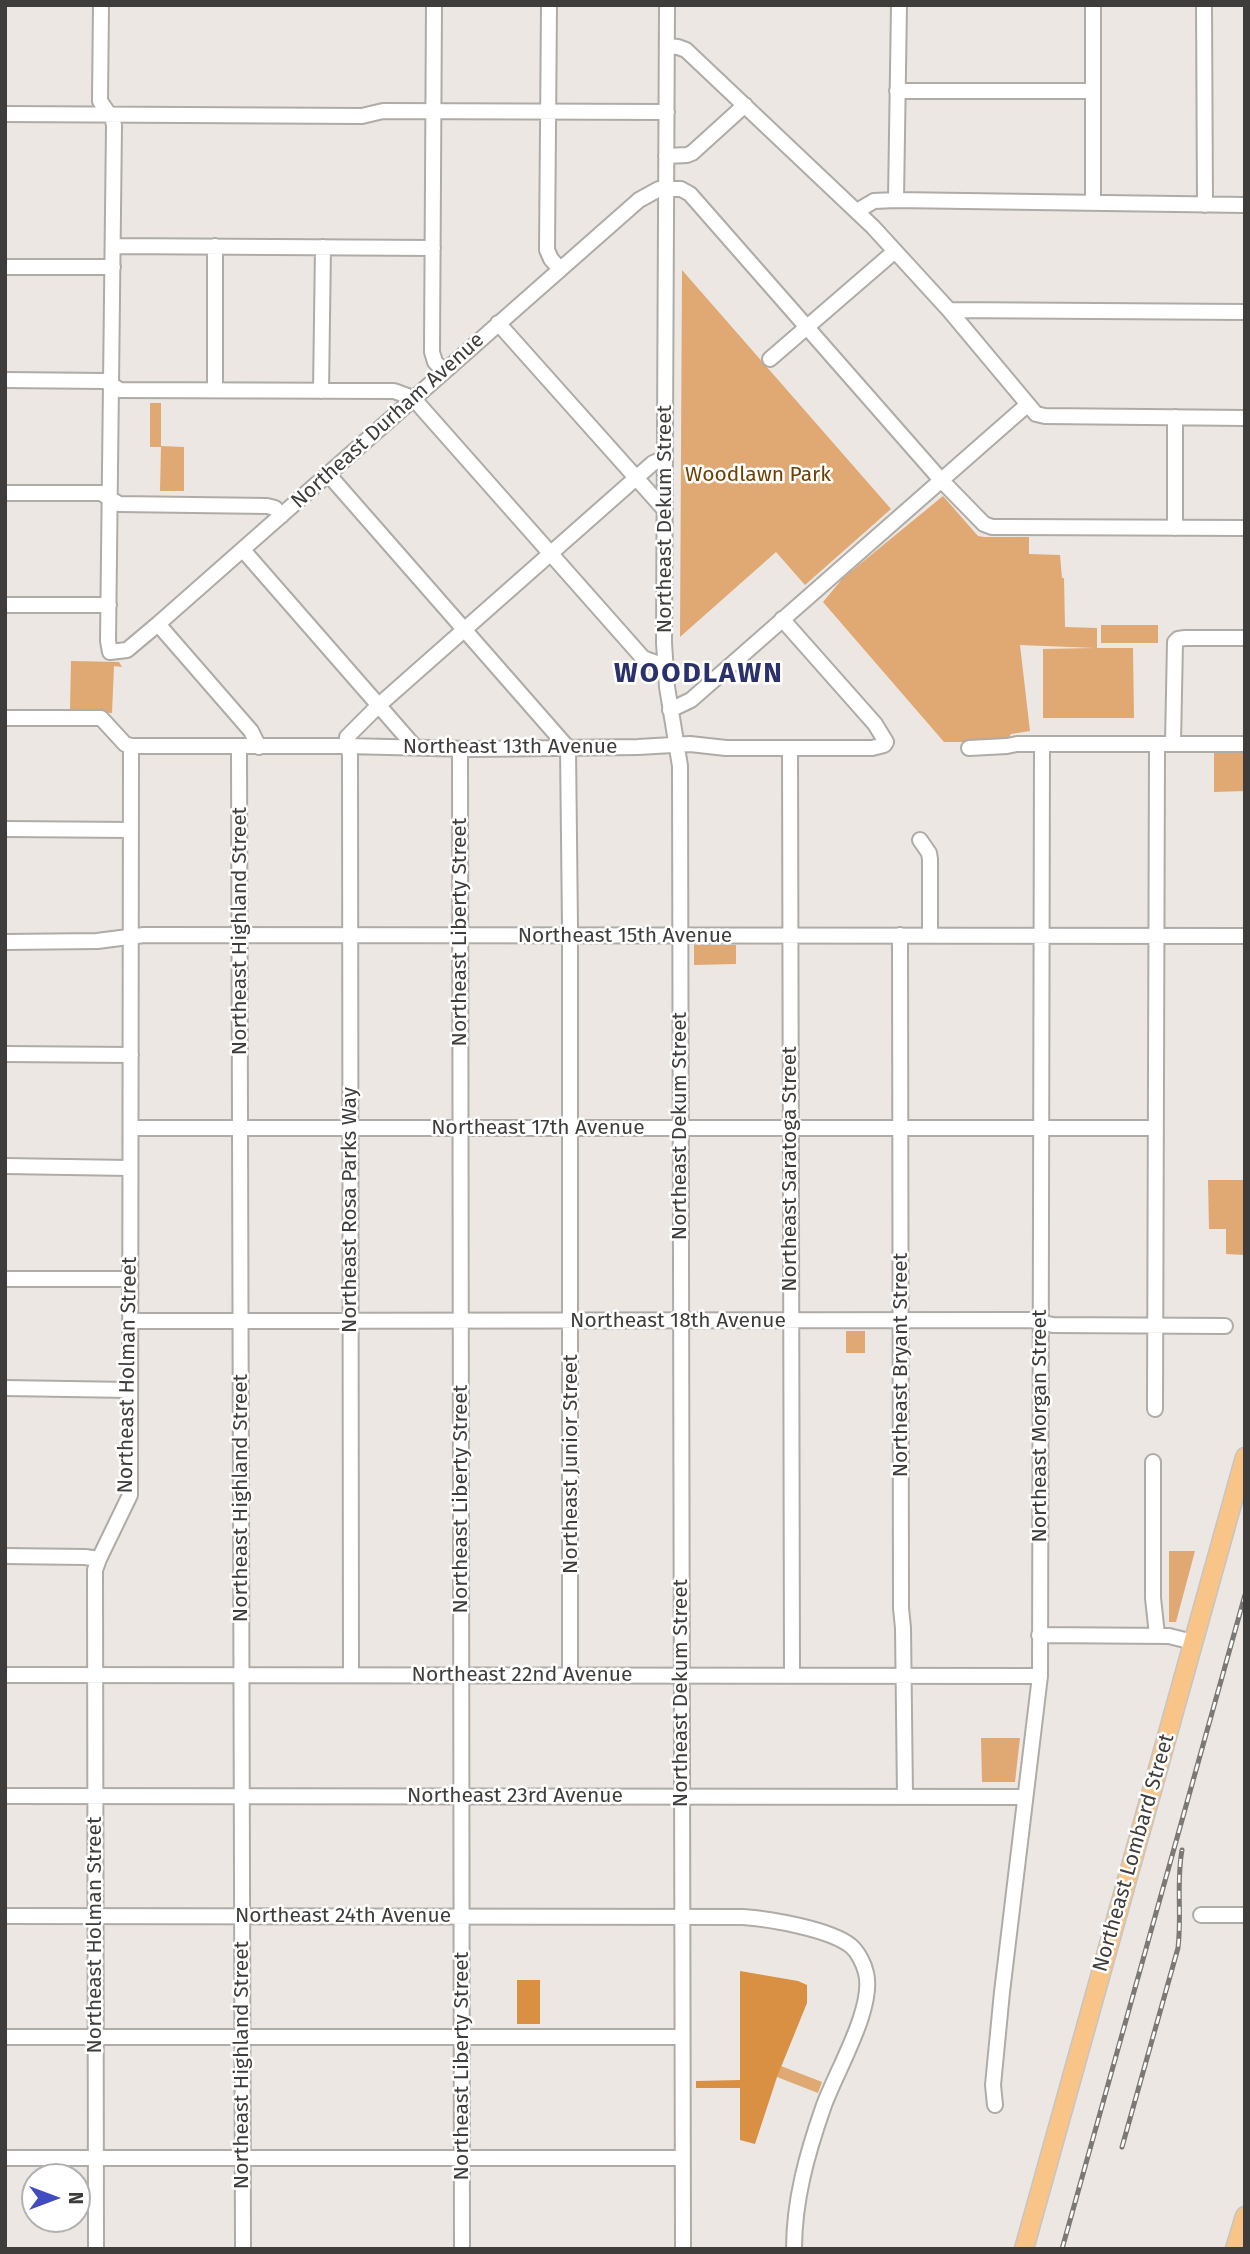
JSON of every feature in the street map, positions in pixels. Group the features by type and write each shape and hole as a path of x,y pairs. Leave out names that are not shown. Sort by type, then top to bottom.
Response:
{"main road":[{"name":"Northeast Lombard Street","path":"1024,2249 1245,1457"},
{"path":"1235,2249 1245,2216"}],"street":[{"path":"5,604 109,605 114,125 100,101 101,5"},
{"path":"434,5 433,356 444,371"},
{"path":"549,5 547,250 560,268"},
{"name":"Northeast Dekum Street","path":"667,5 665,666 680,766 682,2249"},
{"path":"896,200 899,5"},
{"path":"1093,5 1093,203"},
{"path":"1204,5 1205,205"},
{"path":"667,46 686,50 857,211 949,310 1027,405 1040,415 1245,418"},
{"path":"897,91 1093,91"},
{"path":"666,156 692,153 745,105"},
{"path":"5,114 362,116 383,111 667,112"},
{"path":"666,189 690,194 941,480 984,524 1009,527 1245,528"},
{"name":"Northeast Durham Avenue","path":"109,605 110,652 127,650 639,200 653,192 666,189"},
{"path":"857,211 874,201 896,200 1245,205"},
{"path":"113,246 433,248"},
{"path":"215,246 215,390"},
{"path":"321,391 323,247"},
{"path":"769,359 895,251"},
{"path":"5,267 113,267"},
{"path":"949,310 1245,312"},
{"path":"498,323 664,509"},
{"path":"5,380 105,380 120,390 394,391 413,398 643,658 665,666"},
{"path":"670,710 691,699 1027,405"},
{"path":"1175,417 1175,528"},
{"path":"347,746 348,734 379,705 653,463 665,458"},
{"path":"328,474 568,748"},
{"path":"5,493 102,493 120,504 267,506 275,509 281,516"},
{"path":"243,550 415,747"},
{"name":"Northeast 13th Avenue","path":"131,746 568,748 676,744 726,748 880,747 886,742 875,724 782,619"},
{"path":"158,624 251,731 259,747"},
{"path":"1174,744 1175,642 1185,638 1245,638"},
{"path":"5,718 101,718 122,741 131,746"},
{"path":"969,748 1042,744 1245,744"},
{"name":"Northeast Morgan Street","path":"995,2105 994,2072 1040,1676 1042,744"},
{"path":"1155,1409 1157,744"},
{"name":"Northeast Holman Street","path":"96,2249 95,1570 129,1499 131,746"},
{"name":"Northeast Rosa Parks Way","path":"347,746 350,757 351,1675"},
{"name":"Northeast Highland Street","path":"239,747 243,2249"},
{"name":"Northeast Liberty Street","path":"460,748 462,2249"},
{"name":"Northeast Junior Street","path":"568,748 571,1128 570,1675"},
{"name":"Northeast Saratoga Street","path":"790,748 792,1675"},
{"path":"5,829 131,830"},
{"path":"920,840 928,850 930,859 930,935"},
{"name":"Northeast Bryant Street","path":"900,935 901,1608 905,1796"},
{"name":"Northeast 15th Avenue","path":"5,942 89,942 131,937 1245,936"},
{"path":"5,1054 131,1055"},
{"name":"Northeast 17th Avenue","path":"131,1128 1155,1128"},
{"path":"5,1166 130,1168"},
{"path":"5,1279 130,1279"},
{"name":"Northeast 18th Avenue","path":"130,1321 1030,1321 1053,1325 1225,1326"},
{"path":"5,1388 130,1390"},
{"path":"1153,1462 1153,1598 1157,1635"},
{"path":"5,1556 99,1559"},
{"path":"1039,1635 1157,1635 1176,1636 1193,1642"},
{"name":"Northeast 22nd Avenue","path":"5,1675 1040,1676"},
{"name":"Northeast 23rd Avenue","path":"5,1796 1025,1797"},
{"path":"1201,1915 1245,1915"},
{"name":"Northeast 24th Avenue","path":"5,1916 682,1917"},
{"path":"682,1917 761,1918 798,1926 850,1945 857,1952 867,1974 866,2002 829,2090 804,2169 796,2214 794,2249"},
{"path":"5,2037 682,2038"},
{"path":"5,2158 682,2158"}],"green space":[{"name":"Woodlawn Park","path":"682,270 891,509 805,585 776,552 680,637"},
{"path":"150,403 161,403 161,446 184,447 184,491 160,491 161,447 150,447"},
{"path":"943,496 978,536 1029,537 1029,554 1060,555 1064,578 1065,627 1097,628 1097,648 1133,648 1134,718 1043,718 1043,649 1095,648 1020,645 1030,731 1011,734 1007,740 1001,742 944,742 823,602 843,578"},
{"path":"1101,625 1158,625 1158,643 1101,643"},
{"path":"71,661 119,662 122,667 114,666 112,713 70,710"},
{"path":"1214,753 1245,753 1245,791 1214,792"},
{"path":"694,945 736,945 736,964 694,965"},
{"path":"1208,1180 1245,1180 1245,1255 1226,1254 1226,1229 1209,1229"},
{"path":"846,1331 865,1331 865,1353 846,1353"},
{"path":"1169,1551 1195,1551 1176,1622 1169,1622"},
{"path":"981,1738 1020,1738 1015,1782 982,1782"},
{"path":"781,2066 822,2082 818,2093 777,2077"}],"shaded area":[{"path":"740,1971 807,1985 807,2003 777,2077 755,2144 740,2140 740,2088 696,2088 696,2081 740,2080"},
{"path":"517,1980 540,1980 540,2024 517,2024"}],"railway":[{"path":"1062,2249 1245,1595"},
{"path":"1122,2147 1178,1948 1182,1850"}],"district":[{"name":"WOODLAWN","path":"699,674"}]}
